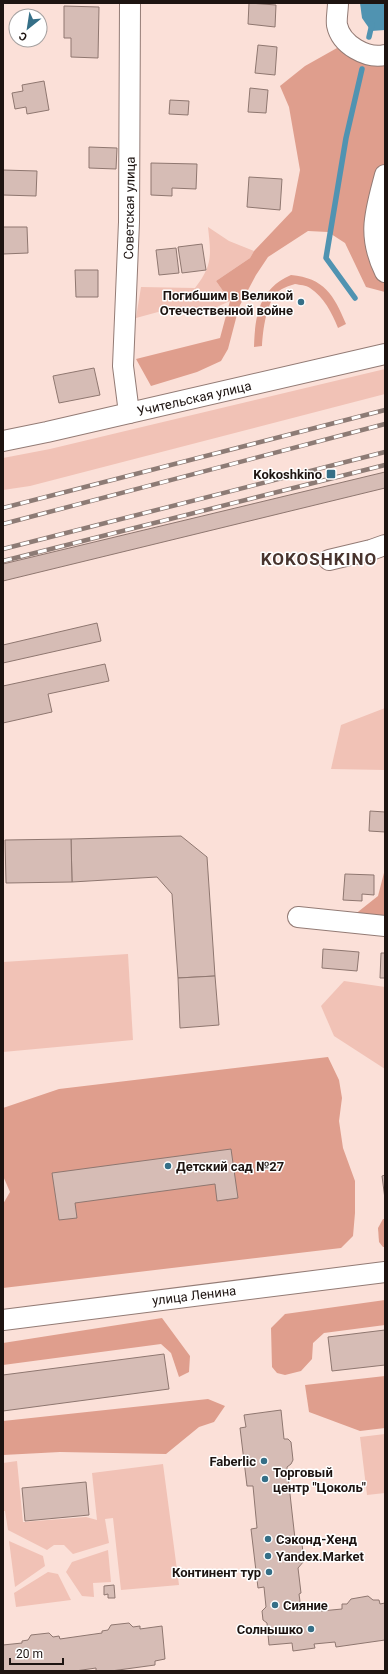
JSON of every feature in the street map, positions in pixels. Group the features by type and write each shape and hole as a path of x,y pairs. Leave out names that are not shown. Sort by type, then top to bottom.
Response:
{"street":[{"name":"Советская улица","path":"129,413 123,366 129,222 130,3"},
{"path":"338,3 337,25 345,40 361,52 379,56 385,55"},
{"path":"385,176 375,217 374,231 378,257 385,272"},
{"name":"Учительская улица","path":"3,441 385,354"},
{"path":"329,560 372,550 385,544"},
{"path":"298,917 385,926"},
{"name":"улица Ленина","path":"3,1320 385,1272"}],"shaded area":[{"path":"337,48 372,66 385,66 385,292 366,287 345,243 328,232 308,231 268,257 256,275 239,307 228,349 221,361 197,372 151,386 136,359 220,338 230,301 216,281 250,258 254,251 292,211 300,170 289,107 280,86 305,66"},
{"path":"208,227 229,241 254,251 250,258 216,281 230,301 208,311 169,309 136,318 141,287 195,288 208,266 210,245"},
{"path":"291,275 312,280 320,284 332,297 346,324 338,328 330,311 319,296 308,287 295,284 282,289 274,297 266,317 262,346 254,347 258,314 265,295 280,281"},
{"path":"385,369 385,394 30,486 3,490 3,458 50,449"},
{"path":"385,708 385,770 331,769 341,725"},
{"path":"385,869 385,921 349,919 378,896"},
{"path":"128,954 133,1040 3,1052 3,962"},
{"path":"344,981 385,987 385,1069 334,1036 321,1006"},
{"name":"Детский сад №27","path":"328,1057 339,1080 342,1098 339,1121 343,1148 355,1181 353,1236 341,1248 3,1288 3,1204 10,1192 3,1176 3,1108 59,1089"},
{"path":"383,1219 385,1219 385,1247 383,1247 379,1242 378,1228"},
{"path":"385,1300 385,1325 324,1333 313,1343 312,1359 301,1371 285,1375 277,1373 272,1367 271,1328 285,1314"},
{"path":"162,1318 190,1356 189,1372 179,1377 171,1353 161,1344 3,1365 3,1343"},
{"path":"385,1376 385,1428 360,1431 309,1412 305,1385"},
{"path":"208,1399 225,1406 214,1422 199,1427 166,1454 60,1452 3,1455 3,1421"},
{"path":"385,1434 385,1493 367,1495 360,1437"},
{"path":"17,1461 23,1522 86,1517 97,1520 92,1473 163,1464 179,1585 121,1590 113,1518 105,1519 109,1543 73,1554 64,1545 54,1545 47,1550 8,1530 5,1511 3,1511 3,1463"},
{"path":"9,1541 43,1556 45,1566 15,1587"},
{"path":"108,1550 111,1582 93,1583 94,1597 82,1596 66,1572 72,1562"},
{"path":"48,1572 58,1574 71,1600 16,1607 14,1593"}],"water":[{"path":"360,3 385,3 385,30 371,31 362,18"}],"building":[{"path":"249,3 276,5 275,27 248,24"},
{"path":"64,6 99,7 98,58 71,57 71,38 64,38"},
{"path":"258,45 277,47 275,75 255,73"},
{"path":"44,81 49,110 27,114 26,107 15,109 12,93 23,91 22,85"},
{"path":"250,88 268,90 266,113 248,112"},
{"path":"170,100 189,101 188,115 169,114"},
{"path":"89,147 117,148 116,169 89,168"},
{"path":"151,163 197,164 196,189 172,188 172,196 151,195"},
{"path":"3,170 37,171 36,196 3,195"},
{"path":"249,177 282,179 280,210 247,207"},
{"path":"3,227 27,227 28,253 3,254"},
{"path":"202,244 206,270 182,273 178,247"},
{"path":"176,248 179,273 159,275 156,250"},
{"path":"75,270 98,270 98,297 76,297"},
{"path":"94,368 100,395 59,403 53,376"},
{"path":"385,472 385,488 3,581 3,564"},
{"path":"97,623 101,641 3,663 3,645"},
{"path":"105,664 109,681 48,694 52,712 3,723 3,686"},
{"path":"370,811 385,812 385,832 369,831"},
{"path":"181,836 207,857 215,976 178,978 172,894 157,877 72,882 71,839"},
{"path":"71,839 72,882 6,883 5,840"},
{"path":"345,874 374,875 374,895 362,894 362,901 343,900"},
{"path":"323,949 359,952 357,971 322,968"},
{"path":"381,953 385,953 385,978 380,978"},
{"path":"215,976 219,1025 180,1028 178,978"},
{"path":"231,1149 238,1198 217,1201 215,1184 75,1203 77,1218 59,1220 52,1173"},
{"path":"385,1175 385,1199 382,1176"},
{"path":"385,1330 385,1365 332,1371 328,1337"},
{"path":"164,1354 169,1389 3,1411 3,1375"},
{"path":"281,1410 284,1439 288,1439 291,1442 293,1460 287,1467 295,1539 299,1540 302,1544 304,1561 298,1568 301,1609 321,1607 321,1611 342,1609 342,1604 347,1604 351,1599 368,1596 373,1600 379,1600 380,1604 385,1603 385,1640 336,1647 335,1642 314,1644 315,1648 293,1651 292,1643 269,1645 267,1623 263,1620 262,1611 266,1607 264,1587 258,1588 251,1529 257,1528 253,1486 247,1486 240,1428 246,1427 244,1415"},
{"path":"86,1482 89,1515 25,1521 22,1488"},
{"path":"114,1585 115,1598 108,1598 108,1594 104,1595 104,1586"},
{"path":"129,1623 133,1627 140,1626 140,1629 162,1626 165,1659 155,1661 155,1665 111,1671 96,1671 96,1668 75,1671 3,1671 3,1645 22,1643 22,1641 28,1640 31,1635 49,1633 53,1637 59,1636 60,1639 102,1633 102,1631 108,1630 111,1625"}],"waterway":[{"path":"369,37 372,24"},
{"path":"355,298 326,258 346,138 362,69"}],"railway":[{"path":"3,508 385,410"},
{"path":"3,524 385,424"},
{"path":"3,549 385,452"},
{"path":"3,561 385,465"}],"place":[{"name":"Погибшим в Великой Отечественной войне","path":"301,302"},
{"name":"Kokoshkino","path":"331,474"},
{"name":"Детский сад №27","path":"168,1166"},
{"name":"Faberlic","path":"264,1461"},
{"name":"Торговый центр \"Цоколь\"","path":"265,1479"},
{"name":"Сэконд-Хенд","path":"268,1539"},
{"name":"Yandex.Market","path":"268,1556"},
{"name":"Континент тур","path":"269,1572"},
{"name":"Сияние","path":"275,1605"},
{"name":"Солнышко","path":"311,1629"}],"district":[{"name":"KOKOSHKINO","path":"319,559"}]}
